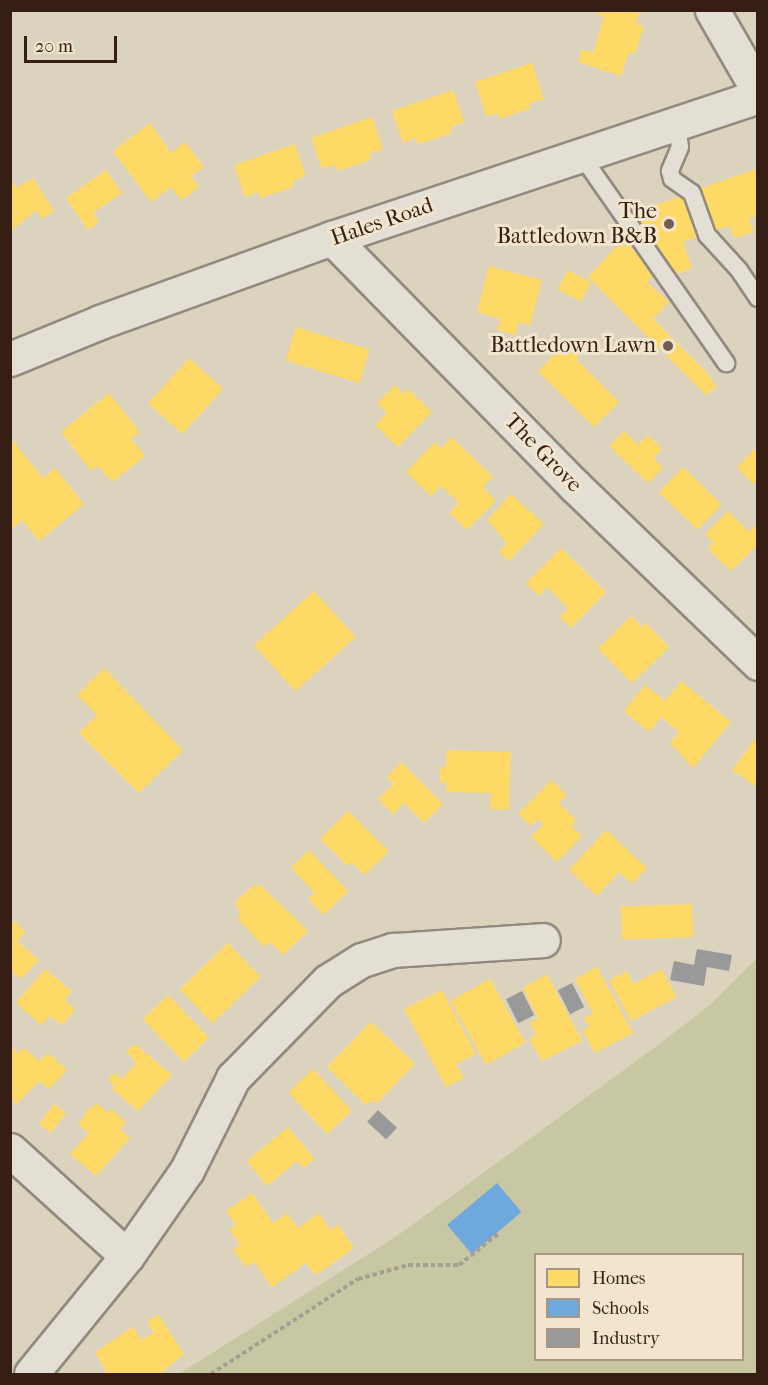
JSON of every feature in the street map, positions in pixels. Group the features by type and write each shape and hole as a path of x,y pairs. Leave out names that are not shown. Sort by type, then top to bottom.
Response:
{"street":[{"path":"712,10 758,90"},
{"name":"Hales Road","path":"10,360 100,322 332,238 758,96"},
{"name":"The Grove","path":"332,238 583,494 758,663"},
{"path":"31,1374 127,1256 187,1170 233,1078 328,981 362,960 393,950 543,940"},
{"path":"10,1150 127,1256"}],"lane":[{"path":"677,123 680,147 670,171 672,179 692,193 707,235 739,270 758,298"},
{"path":"581,155 726,363"}],"path":[{"path":"211,1374 358,1279 398,1266 459,1265 498,1234"}],"green space":[{"path":"757,958 757,1374 179,1374 397,1236 710,1005"}],"building: Homes":[{"path":"592,10 640,10 636,24 644,26 635,54 629,52 621,76 578,62 582,49 593,53 604,17"},
{"path":"532,63 544,99 529,103 531,108 499,119 497,113 486,116 475,82"},
{"path":"453,90 464,122 450,127 452,133 418,144 416,138 403,143 392,111"},
{"path":"372,117 383,149 369,154 371,160 338,171 335,165 322,169 311,138"},
{"path":"150,123 171,153 185,142 204,167 191,176 199,187 181,200 171,187 151,202 113,151"},
{"path":"295,144 306,176 292,181 294,187 260,198 258,192 245,197 234,165"},
{"path":"755,169 758,216 749,218 754,232 735,238 729,226 714,230 699,189"},
{"path":"106,170 122,193 93,213 99,222 88,230 66,198"},
{"path":"33,178 54,211 42,219 36,210 10,232 10,179 17,188"},
{"name":"The Battledown B&B","path":"687,194 702,235 683,242 692,268 670,276 661,249 652,253 637,212"},
{"name":"Battledown Lawn","path":"628,243 653,276 647,282 669,302 653,319 706,372 717,387 706,395 588,277 615,248"},
{"path":"489,266 542,280 530,325 519,322 516,335 497,330 501,319 477,312"},
{"path":"568,270 591,282 581,302 558,289"},
{"path":"296,327 370,350 359,383 286,360"},
{"path":"566,343 579,356 576,359 619,402 594,427 538,371"},
{"path":"189,358 223,389 182,434 148,403"},
{"path":"395,385 404,394 408,389 432,412 398,447 375,425 387,413 377,403"},
{"path":"109,393 140,432 131,439 145,456 112,482 98,466 91,471 61,432"},
{"path":"624,431 638,445 648,435 662,449 654,458 663,468 648,483 609,446"},
{"path":"10,437 43,478 55,468 84,504 39,541 22,520 10,530"},
{"path":"452,437 493,477 483,487 496,501 467,530 449,513 459,503 441,486 431,496 406,472 435,442 441,448"},
{"path":"756,448 758,479 753,484 737,467"},
{"path":"683,467 722,505 698,530 659,492"},
{"path":"511,494 544,524 509,561 499,552 507,543 487,520"},
{"path":"728,511 749,532 758,524 758,544 731,571 708,549 714,543 705,534"},
{"path":"561,548 606,592 571,628 560,617 568,608 547,587 539,596 526,583"},
{"path":"314,591 355,637 295,691 254,645"},
{"path":"631,616 642,627 646,623 669,647 632,683 598,649"},
{"path":"104,668 183,750 139,793 79,733 97,715 77,695"},
{"path":"681,681 731,722 693,768 670,743 679,732 661,717 649,732 624,711 645,685 665,701"},
{"path":"758,735 758,788 732,770"},
{"path":"447,750 511,752 509,810 490,809 491,793 446,792 447,783 440,782 440,767 446,767"},
{"path":"401,762 443,804 424,823 404,803 393,814 378,799 394,784 387,777"},
{"path":"551,780 567,795 559,803 577,821 571,826 582,836 557,862 531,837 543,825 538,819 531,826 518,814"},
{"path":"348,811 389,851 365,875 352,863 348,866 320,839"},
{"path":"606,830 647,868 632,884 619,872 597,896 569,870"},
{"path":"309,850 348,891 324,915 308,899 315,893 291,868"},
{"path":"260,885 308,931 283,955 270,942 264,947 237,918 241,914 235,902 253,886"},
{"path":"692,904 693,937 622,939 621,906"},
{"path":"14,921 25,932 17,941 39,960 21,979 10,970 10,926"},
{"path":"228,943 261,977 212,1023 180,990"},
{"path":"597,967 633,1033 595,1053 582,1030 589,1027 584,1018 593,1013 575,979"},
{"path":"45,969 72,991 65,1000 75,1010 62,1025 50,1016 41,1025 16,1003"},
{"path":"661,969 677,997 631,1021 609,980 627,971 633,984"},
{"path":"547,974 582,1041 542,1061 529,1039 536,1035 530,1023 538,1019 523,988"},
{"path":"490,979 525,1043 486,1065 451,1001"},
{"path":"442,990 476,1054 456,1064 464,1078 446,1087 404,1009"},
{"path":"168,995 209,1037 184,1062 143,1019"},
{"path":"371,1022 415,1064 376,1104 372,1100 366,1105 327,1067"},
{"path":"135,1044 172,1075 138,1111 112,1089 114,1085 108,1079 114,1073 121,1079 137,1063 126,1051"},
{"path":"10,1046 19,1053 24,1048 39,1061 48,1053 67,1070 49,1089 39,1081 17,1104 10,1098"},
{"path":"313,1069 352,1111 327,1134 288,1092"},
{"path":"54,1104 66,1113 51,1133 39,1124"},
{"path":"98,1104 108,1113 111,1109 126,1122 120,1129 130,1138 96,1176 70,1154 89,1133 78,1125 90,1107"},
{"path":"288,1127 315,1159 303,1168 297,1161 267,1186 247,1161"},
{"path":"252,1193 273,1223 287,1213 298,1228 319,1213 330,1230 338,1225 354,1248 316,1275 306,1263 272,1287 254,1262 246,1267 233,1250 240,1244 229,1230 236,1225 226,1211"},
{"path":"158,1314 184,1354 162,1372 164,1374 101,1374 106,1371 95,1352 133,1327 142,1340 154,1332 147,1322"}],"building: Schools":[{"path":"497,1183 521,1212 472,1254 447,1225"}],"building: Industry":[{"path":"697,949 732,955 729,971 707,967 704,986 670,980 674,961 694,965"},
{"path":"572,983 584,1007 570,1014 558,990"},
{"path":"522,991 534,1015 518,1023 506,999"},
{"path":"378,1110 397,1128 386,1139 367,1122"}],"place":[{"name":"The Battledown B&B","path":"669,224"},
{"name":"Battledown Lawn","path":"668,346"}]}
